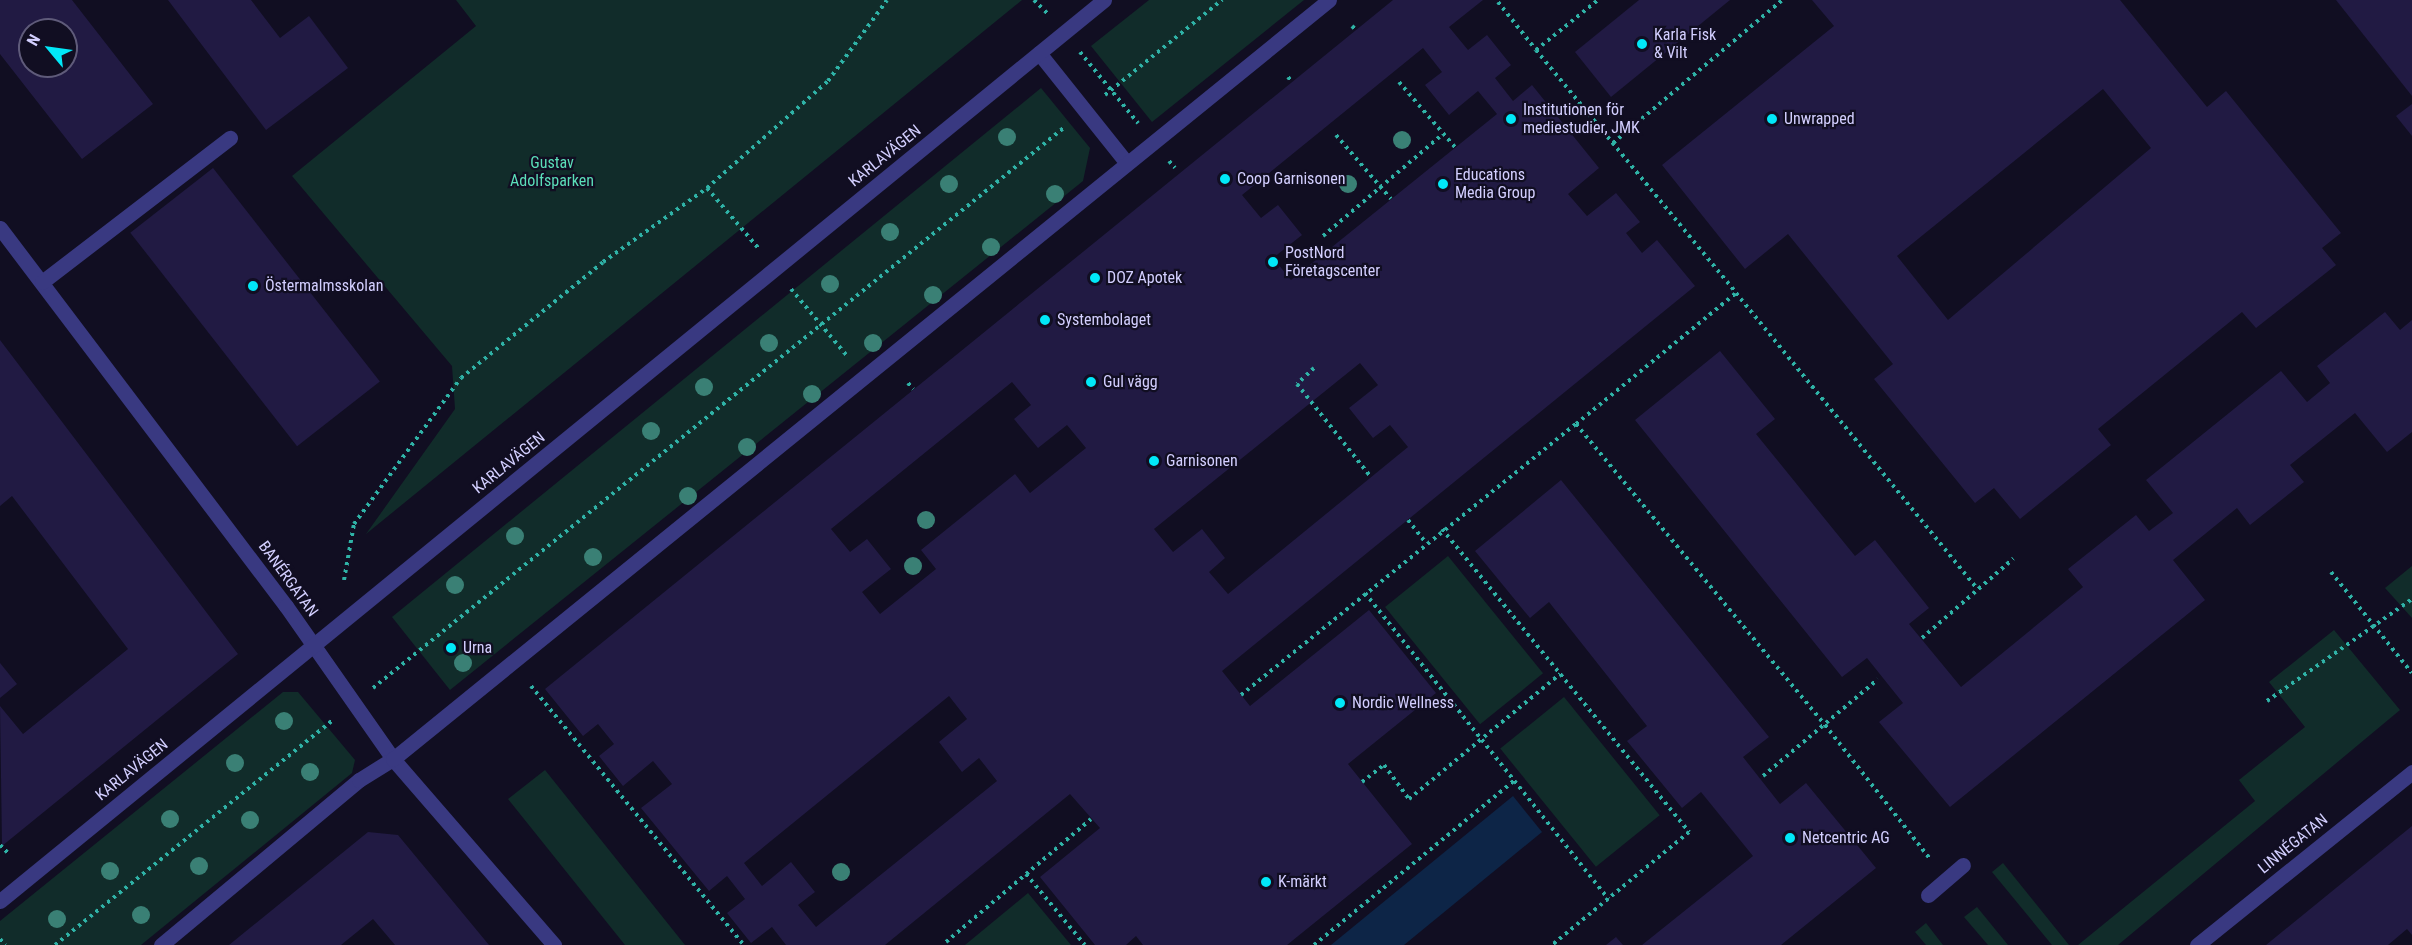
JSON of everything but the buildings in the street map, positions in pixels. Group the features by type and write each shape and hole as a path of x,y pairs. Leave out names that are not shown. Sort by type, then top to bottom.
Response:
{"street":[{"name":"KARLAVÄGEN","path":"0,901 1104,0"},
{"path":"161,945 359,780 393,759 862,375 1329,0"},
{"path":"1039,53 1126,162"},
{"path":"42,282 230,138"},
{"name":"BANÉRGATAN","path":"0,228 286,606 393,759 554,945"},
{"name":"LINNÉGATAN","path":"2197,945 2412,772"},
{"path":"1928,895 1963,865"}],"path":[{"path":"344,580 354,524 461,378 603,262 707,188 828,81 886,0"},
{"path":"1034,0 1175,168"},
{"path":"55,945 1222,0"},
{"path":"1536,50 1598,0"},
{"path":"1613,143 1782,0"},
{"path":"1498,2 1977,590"},
{"path":"1352,26 1356,30"},
{"path":"1288,77 1292,82"},
{"path":"1400,82 1455,147"},
{"path":"1323,236 1443,134"},
{"path":"1336,135 1391,199"},
{"path":"707,188 862,375"},
{"path":"1241,695 1442,529 1576,424 1736,293"},
{"path":"1314,368 1297,384 1371,477"},
{"path":"908,383 913,389"},
{"path":"1576,424 1825,724 1947,880"},
{"path":"1408,520 1426,543"},
{"path":"1442,529 1689,832 1552,945"},
{"path":"1922,638 2013,559"},
{"path":"2331,572 2412,673"},
{"path":"1365,593 1608,899"},
{"path":"2267,701 2372,625 2412,600"},
{"path":"1362,782 1384,765 1409,799 1560,674"},
{"path":"1763,776 1878,680"},
{"path":"531,686 744,945"},
{"path":"1314,945 1514,781"},
{"path":"946,944 1091,819"},
{"path":"0,845 8,853"},
{"path":"1026,874 1085,945"},
{"path":"0,939 5,945"}],"green space":[{"name":"Gustav Adolfsparken","path":"456,0 1022,0 366,534 455,409 452,366 292,176 476,26"},
{"path":"1149,0 1304,0 1152,122 1091,46"},
{"path":"1041,88 1090,148 1083,181 450,690 392,617"},
{"path":"1448,556 1543,673 1480,724 1385,607"},
{"path":"2412,566 2412,618 2385,588"},
{"path":"2334,630 2400,710 2118,945 2078,945 2255,801 2239,780 2305,727 2269,682"},
{"path":"283,692 298,692 355,760 352,773 141,945 0,945 0,921"},
{"path":"1564,697 1660,815 1596,867 1500,749"},
{"path":"545,770 685,945 625,945 508,799"},
{"path":"2003,863 2069,945 2052,945 1992,872"},
{"path":"1028,893 1071,945 965,945"},
{"path":"1977,907 2008,945 1988,945 1964,917"},
{"path":"1926,923 1943,945 1926,945 1915,932"}],"water":[{"path":"1513,796 1542,832 1404,945 1331,945"}],"place":[{"name":"Karla Fisk & Vilt","path":"1642,44"},
{"name":"Institutionen för mediestudier, JMK","path":"1511,119"},
{"name":"Unwrapped","path":"1772,119"},
{"name":"Coop Garnisonen","path":"1225,179"},
{"name":"Educations Media Group","path":"1443,184"},
{"name":"PostNord Företagscenter","path":"1273,262"},
{"name":"DOZ Apotek","path":"1095,278"},
{"name":"Östermalmsskolan","path":"253,286"},
{"name":"Systembolaget","path":"1045,320"},
{"name":"Gul vägg","path":"1091,382"},
{"name":"Garnisonen","path":"1154,461"},
{"name":"Urna","path":"451,648"},
{"name":"Nordic Wellness","path":"1340,703"},
{"name":"Netcentric AG","path":"1790,838"},
{"name":"K-märkt","path":"1266,882"}]}
